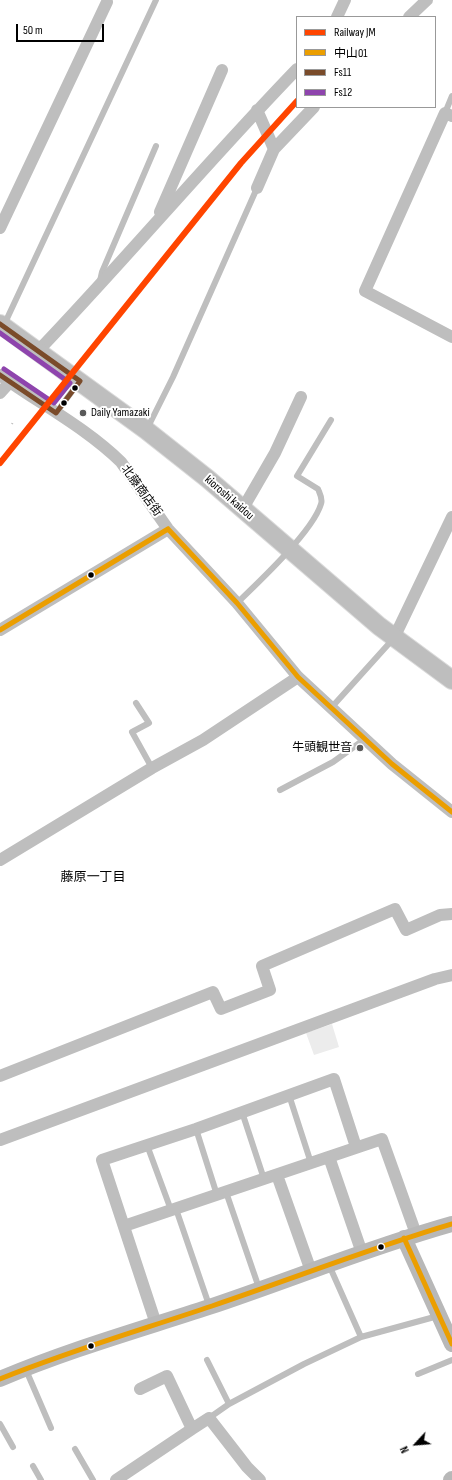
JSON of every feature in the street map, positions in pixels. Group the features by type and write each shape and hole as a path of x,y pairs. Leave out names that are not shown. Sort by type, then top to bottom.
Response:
{"main road":[{"name":"kioroshi kaidou","path":"2,326 146,430 208,479 242,510 394,638 452,680"}],"street":[{"path":"337,16 345,0"},
{"path":"410,16 427,0"},
{"path":"0,228 107,2"},
{"path":"156,222 222,70"},
{"path":"38,351 156,222 258,114 296,70"},
{"path":"257,188 273,147 313,108"},
{"path":"258,114 273,147"},
{"path":"449,115 365,291 452,337"},
{"path":"0,393 5,378"},
{"name":"北藤商店街","path":"5,378 98,441 121,462 168,529 237,604 298,677 392,764 452,812"},
{"path":"242,510 275,453 302,397"},
{"path":"394,638 452,517"},
{"path":"0,630 168,529"},
{"path":"0,860 152,768 203,740 298,677"},
{"path":"0,1076 213,992 221,1010 270,990 262,966 396,909 406,930 440,915 452,914"},
{"path":"0,1140 435,979 452,975"},
{"path":"156,1324 102,1160 196,1129 334,1079 356,1147"},
{"path":"124,1226 382,1139 410,1236 439,1316 451,1340"},
{"path":"329,1157 362,1253"},
{"path":"277,1175 311,1271"},
{"path":"0,1380 25,1369 210,1307 259,1288 410,1236 452,1224"},
{"path":"140,1389 168,1376 192,1429"},
{"path":"116,1480 209,1418 247,1467 260,1480"}],"lane":[{"path":"2,326 156,0"},
{"path":"449,115 452,96"},
{"path":"98,287 102,272 156,146"},
{"path":"146,430 173,377 257,188"},
{"path":"56,413 80,381"},
{"path":"237,604 289,550 308,526 322,503 318,489 297,476 331,420"},
{"path":"331,708 394,638"},
{"path":"136,703 149,723 132,732 152,768"},
{"path":"280,790 332,762 365,739"},
{"path":"289,1095 312,1163"},
{"path":"242,1112 264,1179"},
{"path":"196,1129 259,1288"},
{"path":"147,1145 174,1209 210,1307"},
{"path":"329,1264 361,1336"},
{"path":"209,1418 229,1404 304,1364 361,1336 439,1316"},
{"path":"207,1360 229,1404"},
{"path":"418,1374 452,1360"},
{"path":"25,1369 51,1428"},
{"path":"0,1424 13,1447"},
{"path":"75,1449 93,1480"},
{"path":"33,1466 41,1480"}],"shaded area":[{"path":"332,1024 339,1047 314,1055 306,1033"}],"rail line":[{"name":"JM","path":"0,463 241,163 296,102"}],"transit line":[{"name":"Fs11","path":"0,324 80,381 56,413 0,375"},
{"name":"Fs12","path":"0,333 70,383 54,403 4,369"},
{"name":"中山01","path":"168,529 237,603 298,677 392,764 452,812"},
{"name":"中山01","path":"0,630 168,529"},
{"name":"中山01","path":"0,1379 79,1350 212,1306 392,1243 452,1224"},
{"name":"中山01","path":"404,1238 452,1344"}],"place":[{"name":"Daily Yamazaki","path":"83,413"},
{"name":"牛頭観世音","path":"360,748"}],"district":[{"name":"藤原一丁目","path":"93,878"}]}
